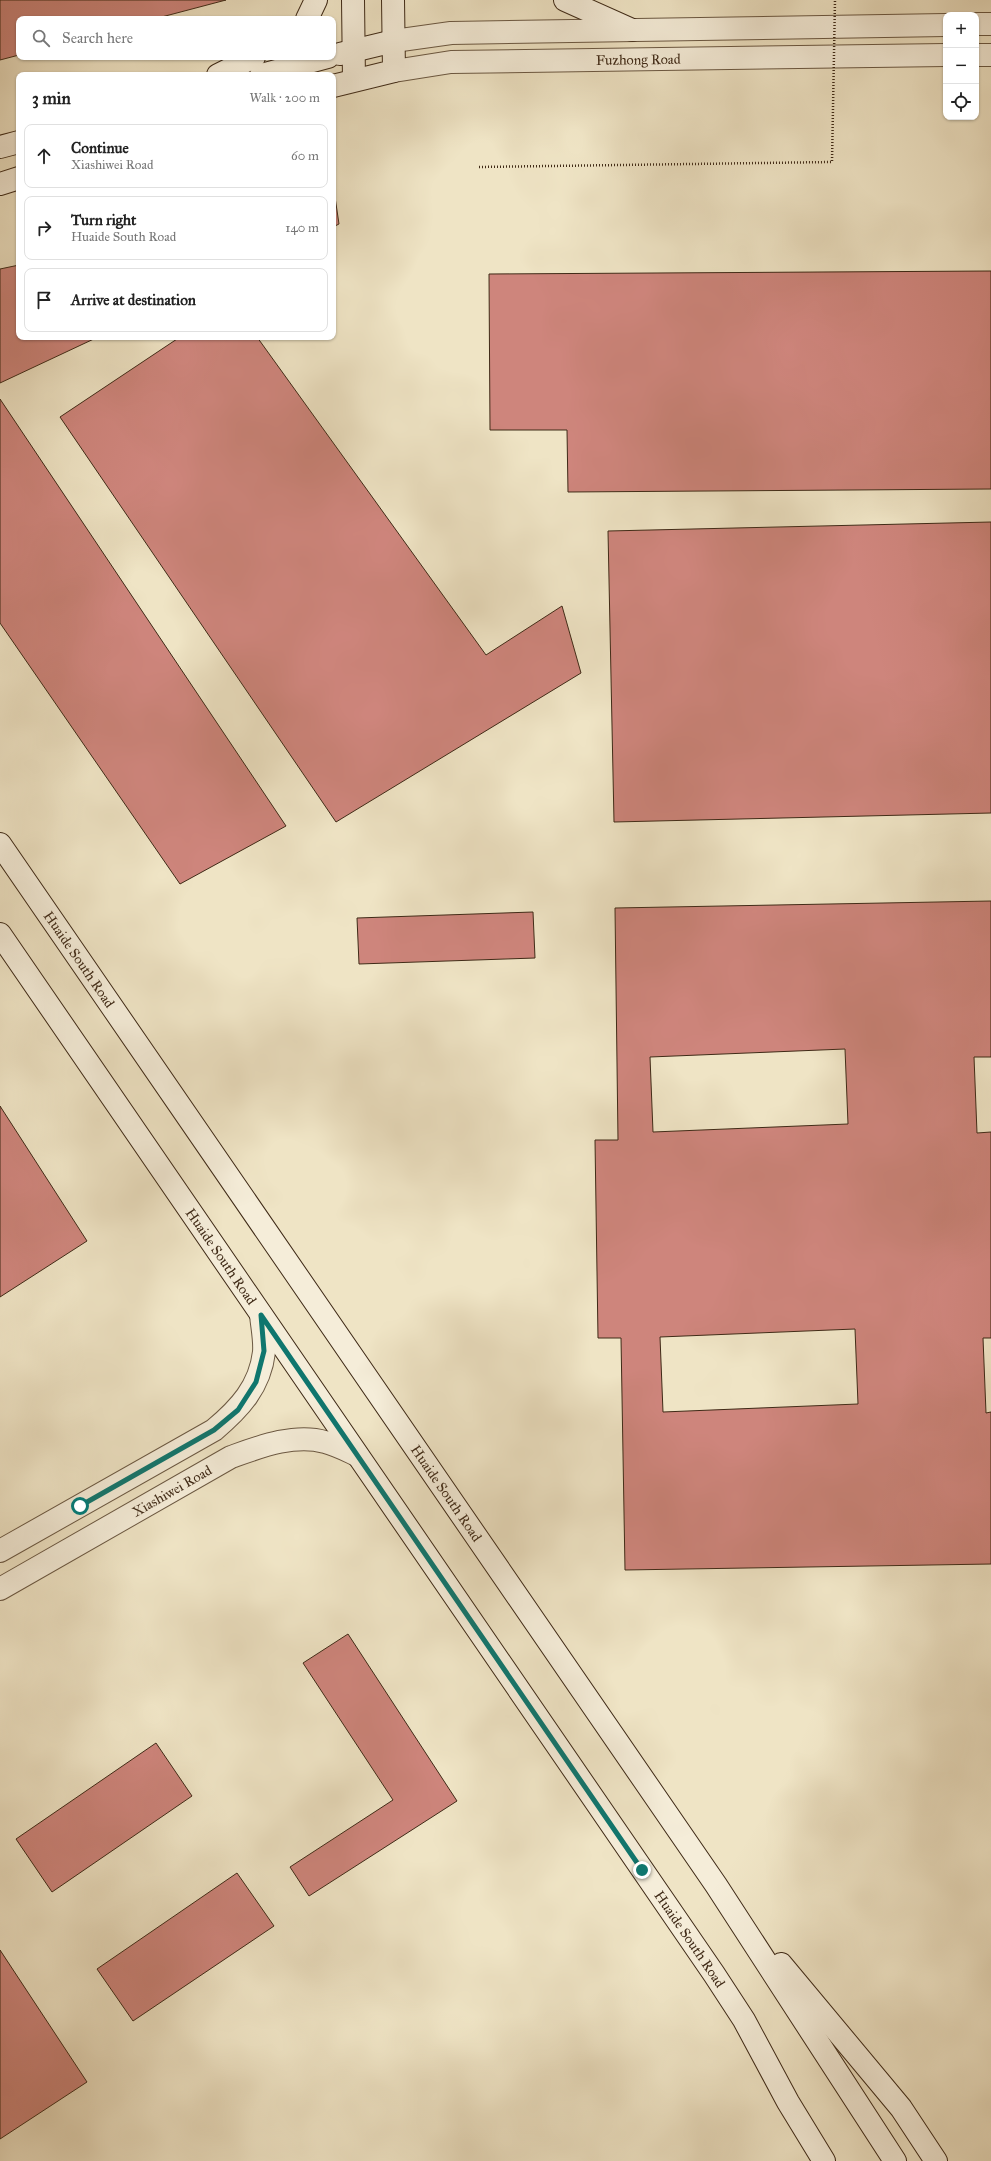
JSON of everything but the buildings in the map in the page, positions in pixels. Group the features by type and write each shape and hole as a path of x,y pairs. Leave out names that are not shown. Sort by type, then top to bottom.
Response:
{"main road":[{"path":"308,16 316,0"},
{"path":"353,0 354,80"},
{"path":"393,0 394,71"},
{"path":"565,0 632,30"},
{"path":"979,24 991,24"},
{"path":"336,55 394,42 451,33 943,25"},
{"name":"Fuzhong Road","path":"336,85 394,71 451,62 943,55"},
{"path":"979,55 991,55"},
{"path":"224,72 248,60"},
{"path":"272,72 317,60"},
{"path":"0,148 16,143"},
{"path":"0,184 16,179"},
{"name":"Huaide South Road","path":"0,844 716,1885 895,2161"},
{"name":"Huaide South Road","path":"0,934 722,1987 744,2020 788,2102 824,2161"},
{"path":"0,1551 214,1430 238,1410 256,1382 264,1351 261,1315"},
{"name":"Xiashiwei Road","path":"0,1589 231,1457 262,1445 292,1440 323,1442 357,1454"},
{"name":"Huaide South Road","path":"716,1885 901,2108 936,2161"}],"path":[{"path":"479,167 832,162 835,0"}],"route":[{"path":"80,1506 214,1430 238,1410 256,1382 264,1351 261,1315 642,1870"}]}
